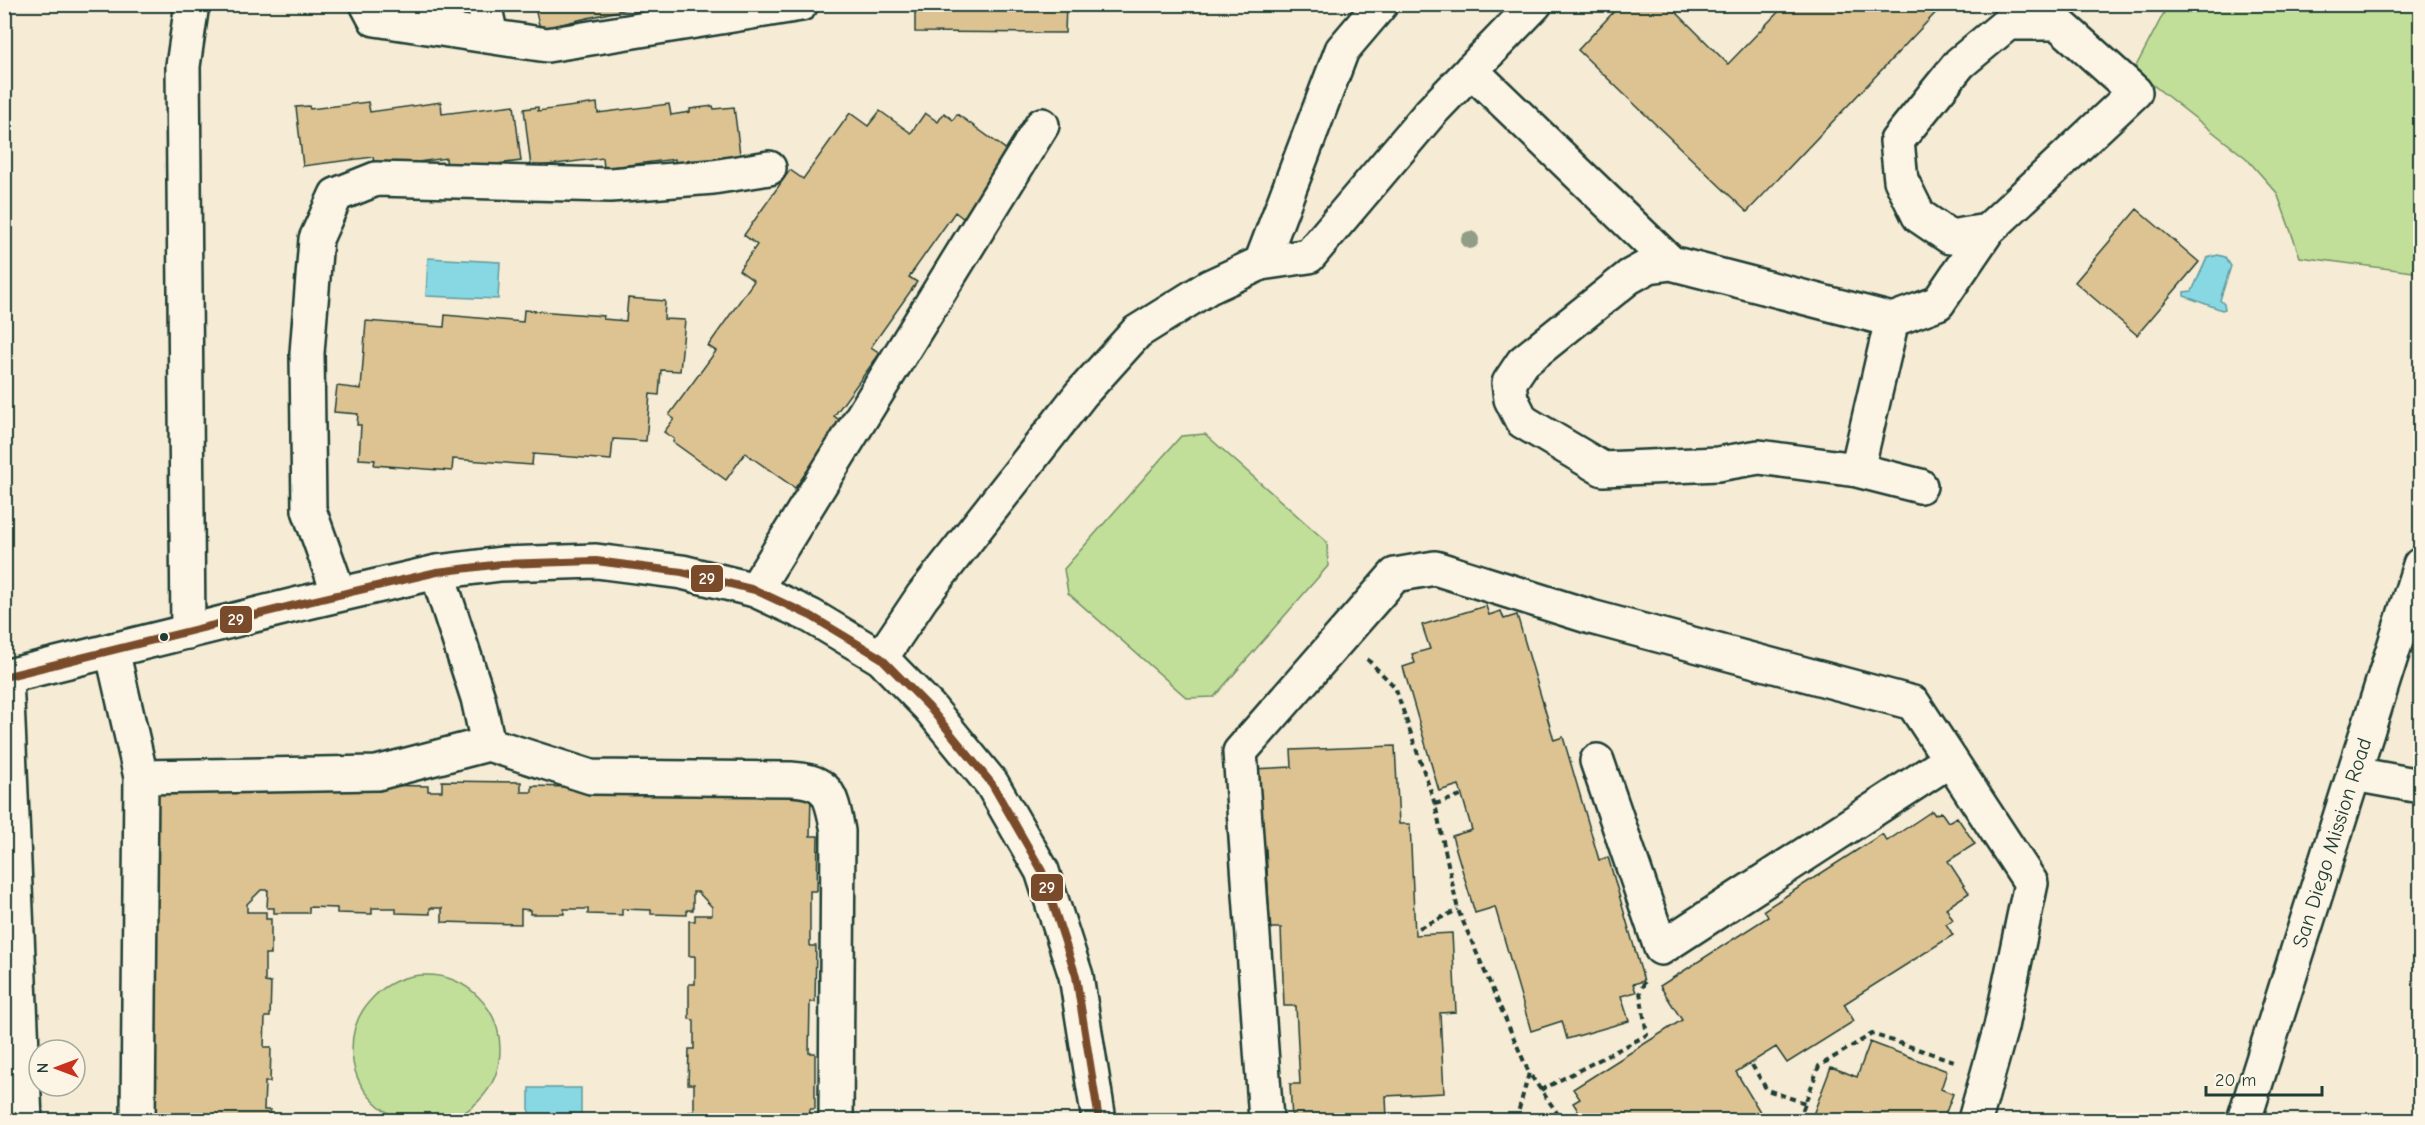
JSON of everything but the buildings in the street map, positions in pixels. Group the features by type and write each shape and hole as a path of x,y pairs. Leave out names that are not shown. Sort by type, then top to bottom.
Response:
{"main road":[{"path":"188,632 183,66 192,4"},
{"path":"367,4 375,19 547,45 801,4"},
{"path":"484,4 491,36"},
{"path":"1262,263 1342,50 1381,4"},
{"path":"881,658 922,597 1066,412 1137,332 1209,287 1262,263 1309,256 1430,113 1534,4"},
{"path":"1920,486 1857,470 1759,457 1718,464 1603,469 1522,421 1511,399 1509,383 1523,362 1575,318 1629,277 1649,266 1671,263 1892,320 1938,303 1987,231 2135,92 2058,23 2008,23 1960,63 1897,141 1901,180 1919,216 1950,237 1987,231"},
{"path":"1471,70 1671,263"},
{"path":"755,590 1042,125"},
{"path":"339,594 309,510 307,352 316,238 336,195 376,179 610,185 713,177 770,168"},
{"path":"1857,470 1892,320"},
{"path":"25,1120 5,677 436,572 501,564 596,561 682,572 755,590 812,616 881,658 928,707 992,784 1042,871 1076,976 1096,1120"},
{"name":"San Diego Mission Road","path":"2244,1120 2421,565"},
{"path":"1266,1120 1240,752 1395,574 1435,568 1591,616 1913,703 2031,883 2001,1027 1975,1120"},
{"path":"436,572 478,698 488,744"},
{"path":"112,650 141,777 138,1120"},
{"path":"141,777 377,773 488,744 591,777 804,780 819,786 827,792 832,801 838,831 836,1120"},
{"path":"1597,761 1661,948 1950,760"},
{"path":"2354,774 2421,786"}],"path":[{"path":"1343,634 1395,687 1435,804 1458,910 1529,1073 1560,1117 1552,1120"},
{"path":"1435,804 1461,796"},
{"path":"1419,928 1458,910"},
{"path":"1541,1090 1647,1035 1640,992 1661,948"},
{"path":"1799,1120 1819,1066 1872,1034 1988,1072"},
{"path":"1752,1065 1767,1090 1805,1103"},
{"path":"1516,1120 1529,1073"}],"green space":[{"path":"2168,5 2418,5 2420,9 2420,273 2300,257 2277,193 2246,158 2134,70"},
{"path":"1205,434 1327,542 1328,566 1214,697 1187,698 1068,593 1064,569 1181,436"},
{"path":"426,975 454,980 479,996 495,1021 500,1049 495,1077 479,1102 454,1118 426,1123 398,1118 373,1102 357,1077 352,1049 357,1021 373,996 398,980"}],"water":[{"path":"2218,255 2225,257 2231,266 2220,300 2225,309 2222,310 2184,296 2184,292 2192,291 2207,258"},
{"path":"428,258 500,262 498,299 426,296"},
{"path":"529,1088 581,1088 581,1120 529,1120"}],"transit line":[{"name":"29","path":"4,677 437,572 501,564 596,561 682,572 755,590 811,616 881,658 929,707 992,784 1042,871 1076,976 1099,1120"}]}
